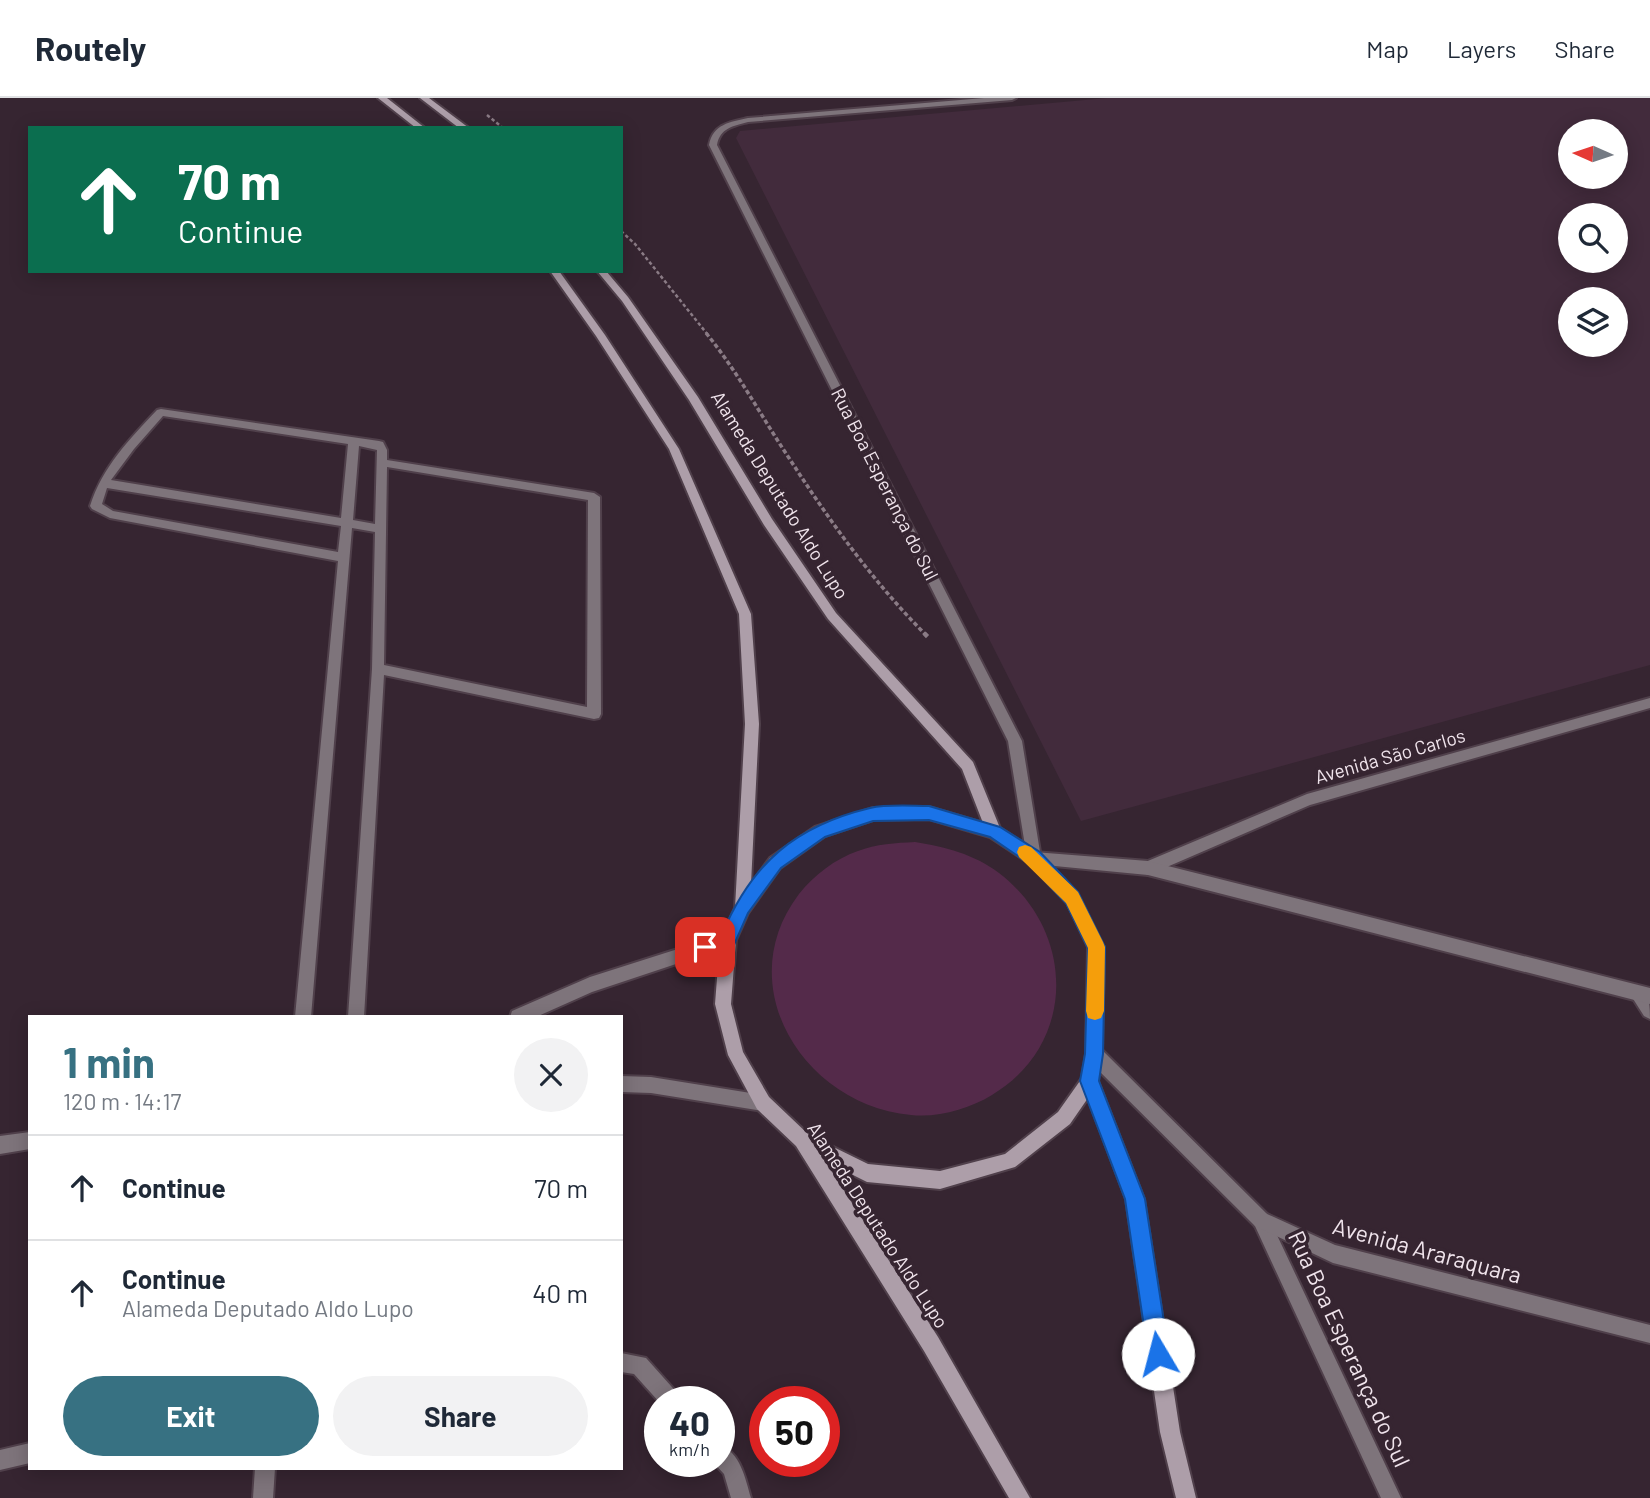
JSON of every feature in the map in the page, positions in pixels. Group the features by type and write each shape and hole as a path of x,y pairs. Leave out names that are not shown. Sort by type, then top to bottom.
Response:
{"main road":[{"path":"382,98 418,126"},
{"path":"424,98 462,126"},
{"name":"Alameda Deputado Aldo Lupo","path":"555,273 600,335 674,449 745,614 752,724 741,908 728,940 723,1004 736,1055 763,1102 802,1140 931,1344 1020,1498"},
{"name":"Alameda Deputado Aldo Lupo","path":"603,273 625,299 694,399 768,522 832,616 968,766 995,832"},
{"path":"741,908 775,863 820,831 873,814 929,813 995,832 1034,858 1072,898 1096,947 1094,1054 1090,1081 1064,1118 1009,1161 940,1180 867,1173 802,1140"},
{"path":"1090,1081 1135,1199 1170,1432 1186,1498"}],"street":[{"name":"Rua Boa Esperança do Sul","path":"1012,98 748,120 727,125 715,135 713,145 1015,741 1034,858"},
{"path":"345,558 110,514 96,506 103,482 130,446 161,412 379,445 383,463 378,669 356,1015"},
{"path":"303,1015 354,442"},
{"path":"378,669 594,714 594,498 383,463"},
{"path":"103,482 382,528"},
{"name":"Avenida São Carlos","path":"1148,868 1307,800 1650,703"},
{"path":"1034,858 1148,868 1644,995 1650,1011"},
{"path":"522,1015 590,985 728,940"},
{"name":"Avenida Araraquara","path":"1094,1054 1261,1220 1333,1254 1650,1334"},
{"path":"623,1084 651,1085 763,1102"},
{"path":"0,1145 28,1140"},
{"name":"Rua Boa Esperança do Sul","path":"1261,1220 1391,1498"},
{"path":"623,1362 639,1365 658,1386"},
{"path":"0,1460 28,1453"},
{"path":"263,1498 265,1470"},
{"path":"735,1477 741,1498"}],"path":[{"path":"623,233 635,244 723,354 790,460 889,598 935,644"}],"shaded area":[{"path":"1107,98 1650,98 1650,665 1081,821 736,138 740,131"},
{"path":"915,842 948,849 980,861 999,873 1024,897 1042,925 1053,956 1056,987 1052,1018 1040,1047 1020,1073 992,1095 973,1104 942,1114 921,1116 873,1106 839,1089 810,1065 789,1035 775,1002 772,966 779,930 799,894 811,880 849,854 886,844"}],"slow traffic":[{"path":"1025,852 1072,898 1096,947 1095,1011"}],"route":[{"path":"705,947 728,940 741,908 775,863 820,831 873,814 929,813 995,832 1034,858 1072,898 1096,947 1094,1054 1090,1081 1135,1199 1158,1354"}]}
